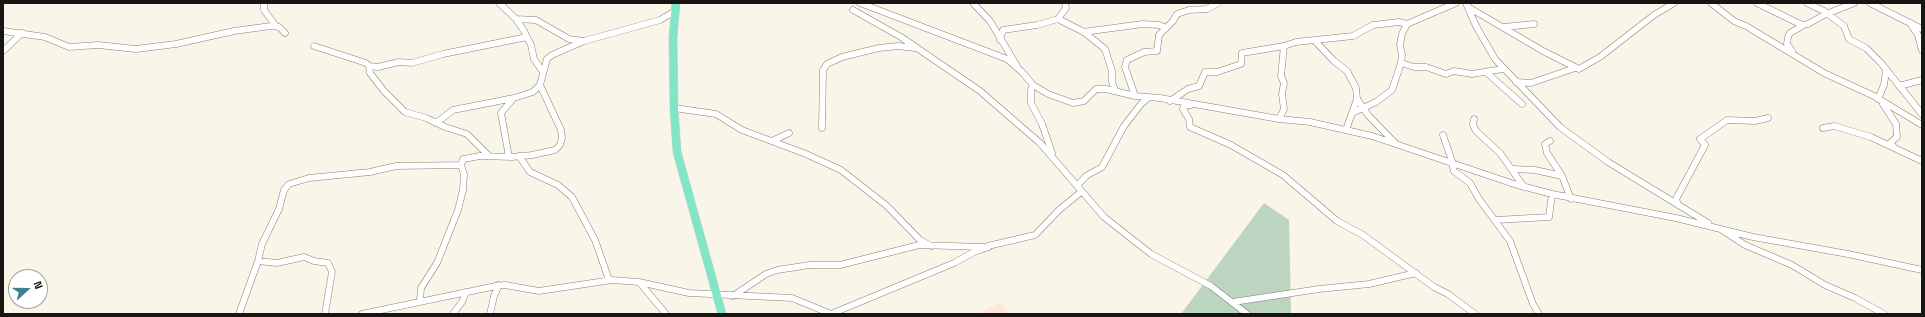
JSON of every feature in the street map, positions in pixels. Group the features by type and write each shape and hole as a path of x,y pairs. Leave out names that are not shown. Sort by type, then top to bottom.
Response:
{"main road":[{"path":"675,7 673,38 674,108 677,152 722,314"}],"street":[{"path":"264,3 264,10 276,26 285,33"},
{"path":"499,3 516,19 531,45 533,57 543,72"},
{"path":"860,3 888,15 992,52 1007,59 1033,85 1048,94 1073,103 1084,101 1096,90 1115,90 1135,96 1160,98 1170,101 1196,104 1279,119 1310,122 1396,144 1524,187 1571,199 1715,226 1753,236 1922,270"},
{"path":"974,3 990,21 1000,40 1012,56 1018,70"},
{"path":"1000,40 1003,30 1037,25 1058,18 1066,8 1065,3"},
{"path":"1135,96 1125,67 1127,60 1144,52 1156,52 1158,37 1178,13 1191,9 1207,9 1218,3"},
{"path":"1170,101 1188,89 1199,86 1205,72 1217,72 1242,64 1242,53 1284,46 1296,42 1333,39 1356,35 1373,25 1399,22 1407,24 1456,3"},
{"path":"1516,82 1531,83 1575,68 1584,67 1654,15 1674,3"},
{"path":"1711,3 1731,19 1746,26 1824,73 1879,100 1922,125"},
{"path":"1756,3 1794,22 1804,25"},
{"path":"1807,3 1829,14 1845,27 1849,39 1866,48 1897,81 1899,86 1922,114"},
{"path":"1794,54 1788,44 1788,37 1790,33 1824,15 1854,3"},
{"path":"1870,3 1922,28"},
{"path":"1467,5 1575,68"},
{"path":"1467,5 1476,26 1489,49 1503,69 1544,113 1575,140 1628,175 1746,245 1792,266 1825,285 1856,298 1884,314"},
{"path":"436,123 453,110 514,98 533,92 540,85 543,72 550,56 584,41 655,22 667,17 675,7"},
{"path":"853,10 901,37 980,91 1035,138 1053,156 1081,192 1104,217 1151,254 1211,286 1247,314"},
{"path":"1058,18 1083,32 1105,49 1112,71 1112,82 1115,90"},
{"path":"516,19 536,20 569,39 584,41"},
{"path":"1910,23 1918,35 1922,50"},
{"path":"1083,32 1143,24 1159,25 1166,28"},
{"path":"1352,113 1363,109 1392,90 1401,63 1402,55 1400,45 1402,34 1407,24"},
{"path":"1504,27 1534,24"},
{"path":"3,31 45,37 69,47 98,45 136,49 176,44 234,31 276,26"},
{"path":"3,51 22,33"},
{"path":"314,46 369,66 378,67 398,62 411,63 443,54 527,37"},
{"path":"1315,41 1347,71 1356,88 1357,99 1346,130"},
{"path":"822,128 823,70 827,64 842,57 879,48 898,46 918,49"},
{"path":"1279,119 1284,109 1282,94 1284,83 1281,76 1284,46"},
{"path":"1401,63 1444,73 1454,71 1467,74 1503,69"},
{"path":"369,66 370,73 384,91 404,111 467,134 488,156"},
{"path":"1879,100 1884,85 1886,71"},
{"path":"1486,72 1522,104"},
{"path":"1899,86 1921,81"},
{"path":"420,301 421,288 437,263 458,210 463,190 464,174 461,165 464,158 519,156 552,151 560,145 562,138 561,130 540,85"},
{"path":"1033,85 1030,90 1031,103 1042,124 1053,156"},
{"path":"509,157 501,113 507,103 514,98"},
{"path":"1077,186 1086,176 1102,167 1124,126 1141,104 1148,98"},
{"path":"1357,99 1363,109 1396,144"},
{"path":"1879,100 1896,124 1897,137 1890,143 1896,149"},
{"path":"1196,104 1184,106 1183,108 1189,119 1190,127 1231,145 1283,175 1337,221 1363,235 1434,286 1448,294 1474,314"},
{"path":"674,108 716,114 742,130 806,154 848,174 890,208 920,240 930,246"},
{"path":"1474,118 1473,125 1478,134 1500,153 1524,187"},
{"path":"1678,205 1676,199 1705,145 1700,138 1727,120 1733,119 1755,121 1768,118"},
{"path":"1823,128 1832,126 1871,137 1922,161"},
{"path":"772,141 790,133"},
{"path":"1443,135 1453,164 1454,172 1470,183 1479,199 1496,220 1513,247 1533,304 1539,314"},
{"path":"1550,141 1545,144 1545,147 1562,176 1571,199"},
{"path":"519,156 530,172 558,185 572,197 595,240 609,280"},
{"path":"239,314 258,261 262,244 279,209 283,192 292,183 323,176 375,171 394,166 461,165"},
{"path":"1513,170 1535,170 1562,176"},
{"path":"362,314 499,285 545,291 609,280 639,282 682,292 733,296 792,298 831,314 988,246 1035,235 1059,210 1081,192"},
{"path":"1496,220 1549,217 1551,211 1552,194"},
{"path":"733,296 775,271 810,265 840,265 905,248 930,246 988,247"},
{"path":"258,261 277,263 304,257 314,261 328,263 332,272 325,314"},
{"path":"1233,302 1319,289 1369,284 1416,273"},
{"path":"639,282 666,314"},
{"path":"490,314 492,303 499,285"},
{"path":"453,314 462,302 466,292"}],"shaded area":[{"path":"1001,302 1009,314 976,314"}],"green space":[{"path":"1264,203 1289,220 1291,314 1181,314"}]}
